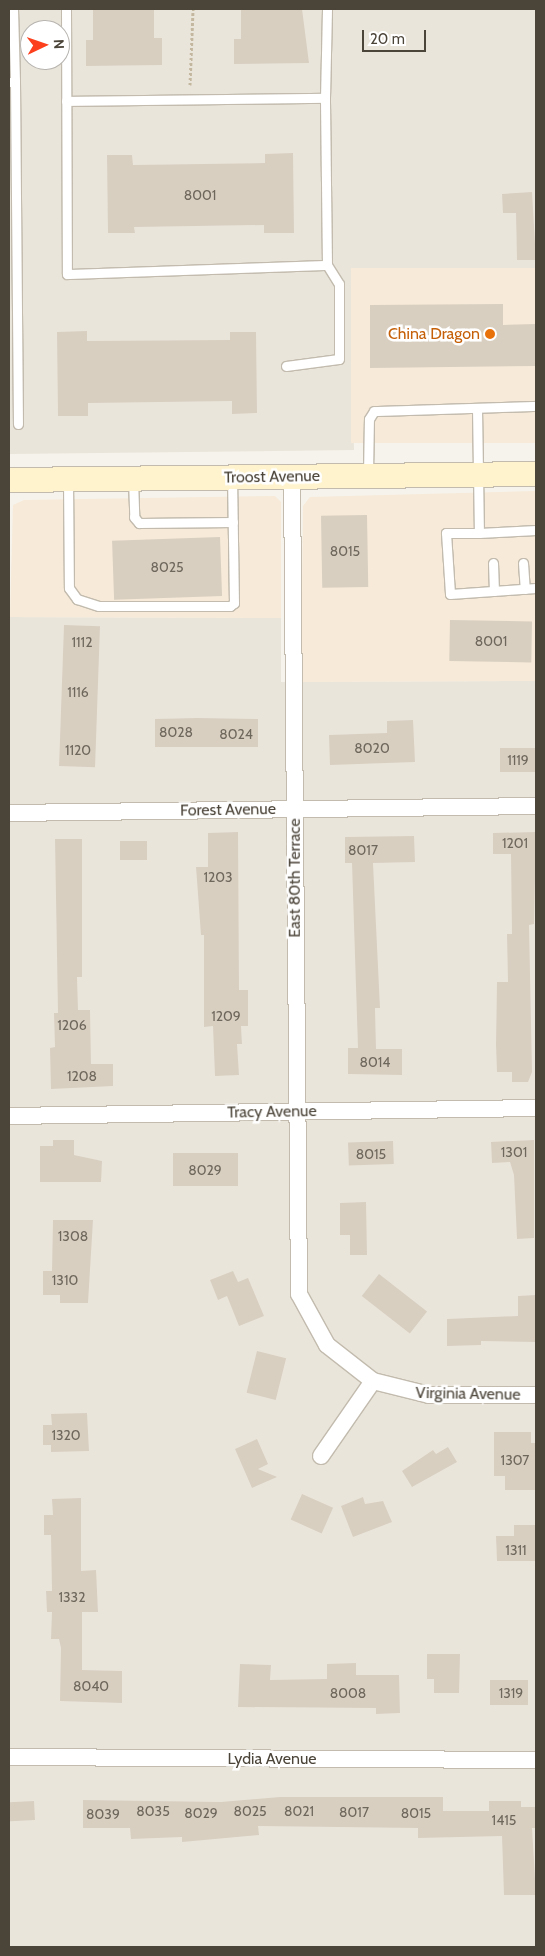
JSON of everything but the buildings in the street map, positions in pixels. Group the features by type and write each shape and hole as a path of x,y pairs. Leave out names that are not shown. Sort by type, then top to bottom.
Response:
{"main road":[{"name":"Troost Avenue","path":"9,480 536,474"}],"street":[{"name":"East 80th Terrace","path":"292,477 296,1112 299,1278"},
{"name":"Forest Avenue","path":"9,813 536,806"},
{"name":"Tracy Avenue","path":"9,1116 536,1108"},
{"name":"Virginia Avenue","path":"299,1278 299,1294 310,1321 327,1345 372,1381 429,1395 536,1395"},
{"path":"321,1456 372,1381"},
{"name":"Lydia Avenue","path":"9,1757 536,1760"}],"lane":[{"path":"13,9 12,239 18,424"},
{"path":"66,9 67,274 327,265"},
{"path":"286,366 339,359 339,284 327,265 326,9"},
{"path":"66,101 326,98"},
{"path":"368,476 369,419 374,411 536,406"},
{"path":"477,408 479,533"},
{"path":"68,480 69,588 77,599 98,606 234,603 232,478"},
{"path":"133,479 134,517 139,523 233,522"},
{"path":"536,530 521,535 492,536 479,533 446,533 450,594 536,588"},
{"path":"523,563 525,589"},
{"path":"493,564 494,591"}],"path":[{"path":"190,99 193,9"}],"shaded area":[{"path":"9,9 536,9 536,268 351,271 354,450 9,454"},
{"path":"351,268 536,268 536,443 351,443"},
{"path":"536,491 536,681 301,682 303,506 310,497"},
{"path":"275,496 281,502 281,618 10,617 13,505 24,500"},
{"path":"10,617 281,618 281,682 536,681 536,1947 9,1947"}],"place":[{"name":"China Dragon","path":"490,334"}]}
